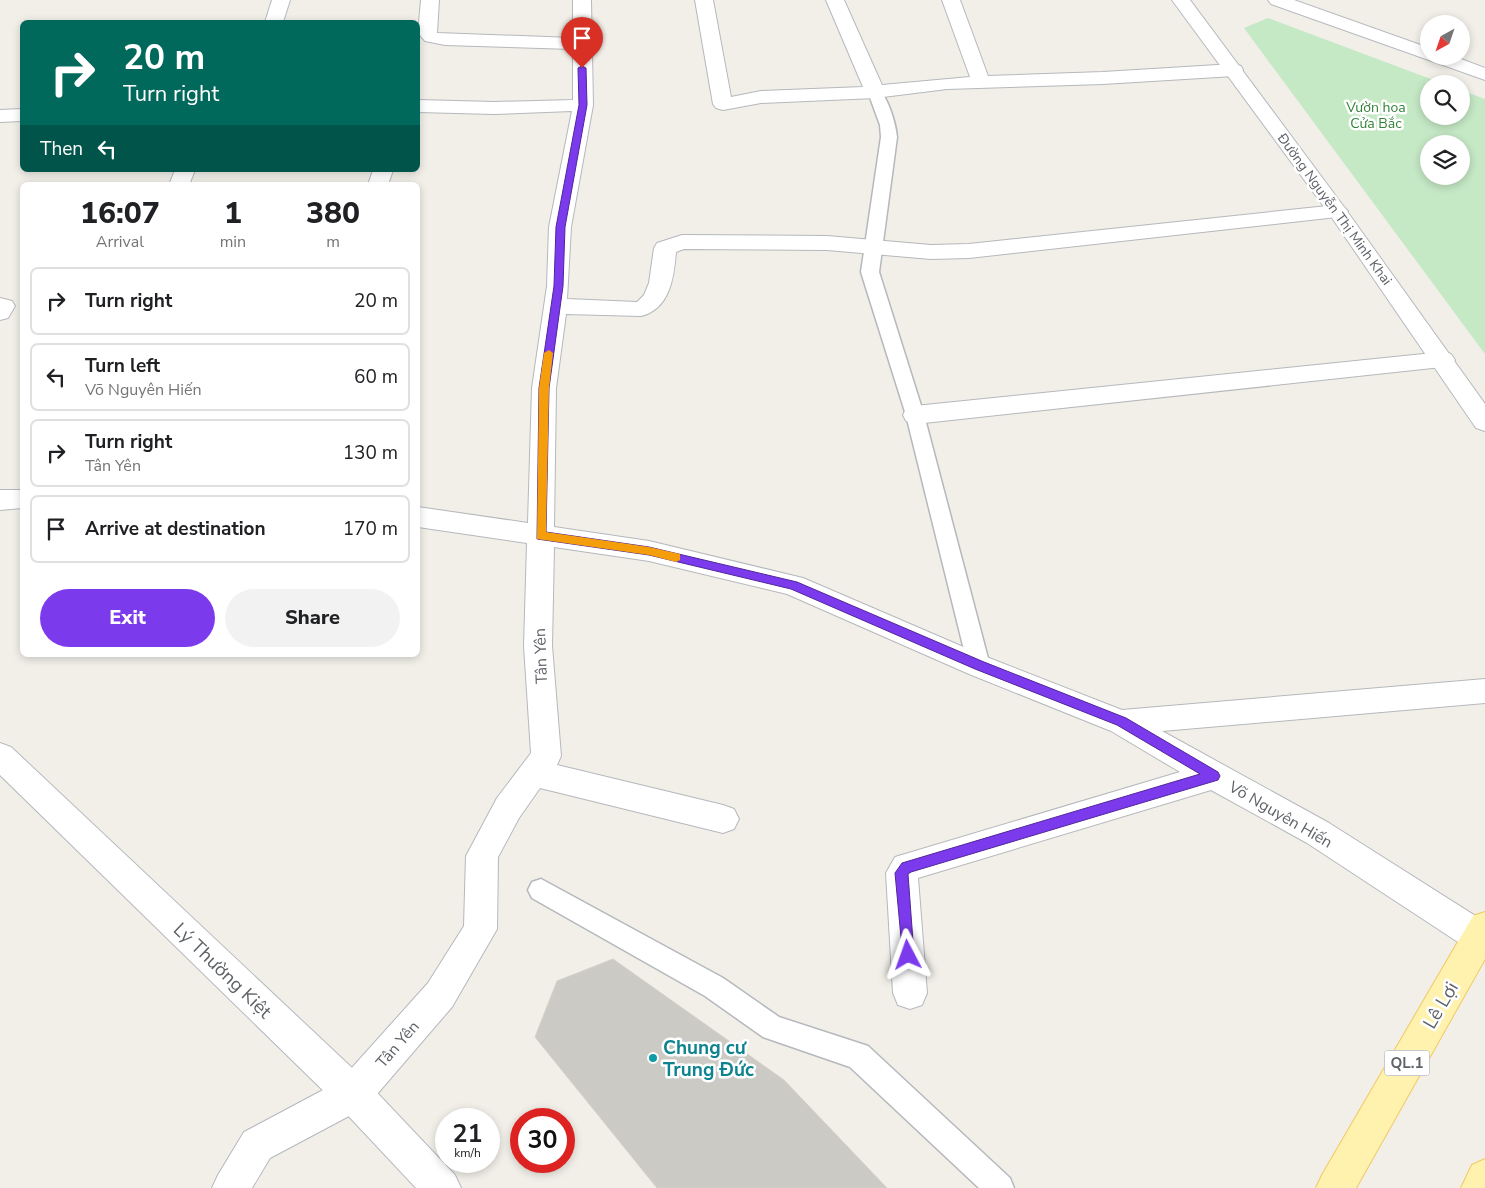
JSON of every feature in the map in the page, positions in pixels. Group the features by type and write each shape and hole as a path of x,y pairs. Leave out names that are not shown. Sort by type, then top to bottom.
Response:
{"main road":[{"name":"Lê Lợi","path":"1335,1188 1482,932"},
{"path":"1480,1188 1485,1178"}],"street":[{"path":"275,20 281,0"},
{"path":"430,0 427,33 431,37 445,40 581,44"},
{"name":"Tân Yên","path":"231,1188 257,1145 353,1094 440,995 480,929 482,856 508,808 546,756 538,646 544,388 558,286 560,227 583,105 581,44 584,14 582,0"},
{"path":"704,0 723,104 761,97 875,92 946,83 1103,78 1234,70"},
{"path":"835,0 875,92"},
{"path":"951,0 981,82"},
{"name":"Đường Nguyễn Thị Minh Khai","path":"1181,0 1336,211 1485,422"},
{"path":"1277,0 1420,51"},
{"path":"1460,65 1485,74"},
{"path":"420,106 494,108 583,105"},
{"path":"0,117 20,115"},
{"path":"555,306 642,309 646,307 653,302 657,292 664,269 665,248 682,242 827,242 931,252 969,251 1336,211"},
{"path":"0,305 4,306 0,313"},
{"path":"915,415 1443,360"},
{"path":"0,500 20,499"},
{"name":"Võ Nguyên Hiến","path":"420,517 649,551 793,585 979,666 1121,722 1213,776 1318,833 1482,932"},
{"path":"1121,722 1485,691"},
{"name":"Lý Thường Kiệt","path":"0,756 353,1094 442,1188"},
{"path":"534,773 723,819"},
{"path":"910,993 902,873 906,867 1213,776"}],"lane":[{"path":"875,92 888,125 889,137 870,272 915,415 979,666"},
{"path":"541,890 714,987 772,1028 858,1056 1000,1188"}],"green space":[{"name":"Vườn hoa Cửa Bắc","path":"1268,18 1420,75 1420,125 1470,125 1470,93 1485,99 1485,354 1244,28"}],"building":[{"name":"Chung cư Trung Đức","path":"613,959 784,1080 887,1188 657,1188 535,1037 557,981"}],"slow traffic":[{"path":"549,353 544,388 540,536 649,551 676,557"}],"place":[{"name":"Chung cư Trung Đức","path":"653,1058"}],"route":[{"path":"582,68 583,105 560,227 558,286 544,388 540,536 649,551 793,585 979,666 1121,722 1213,776 1136,800 917,862 906,867 902,873 908,955"}]}
